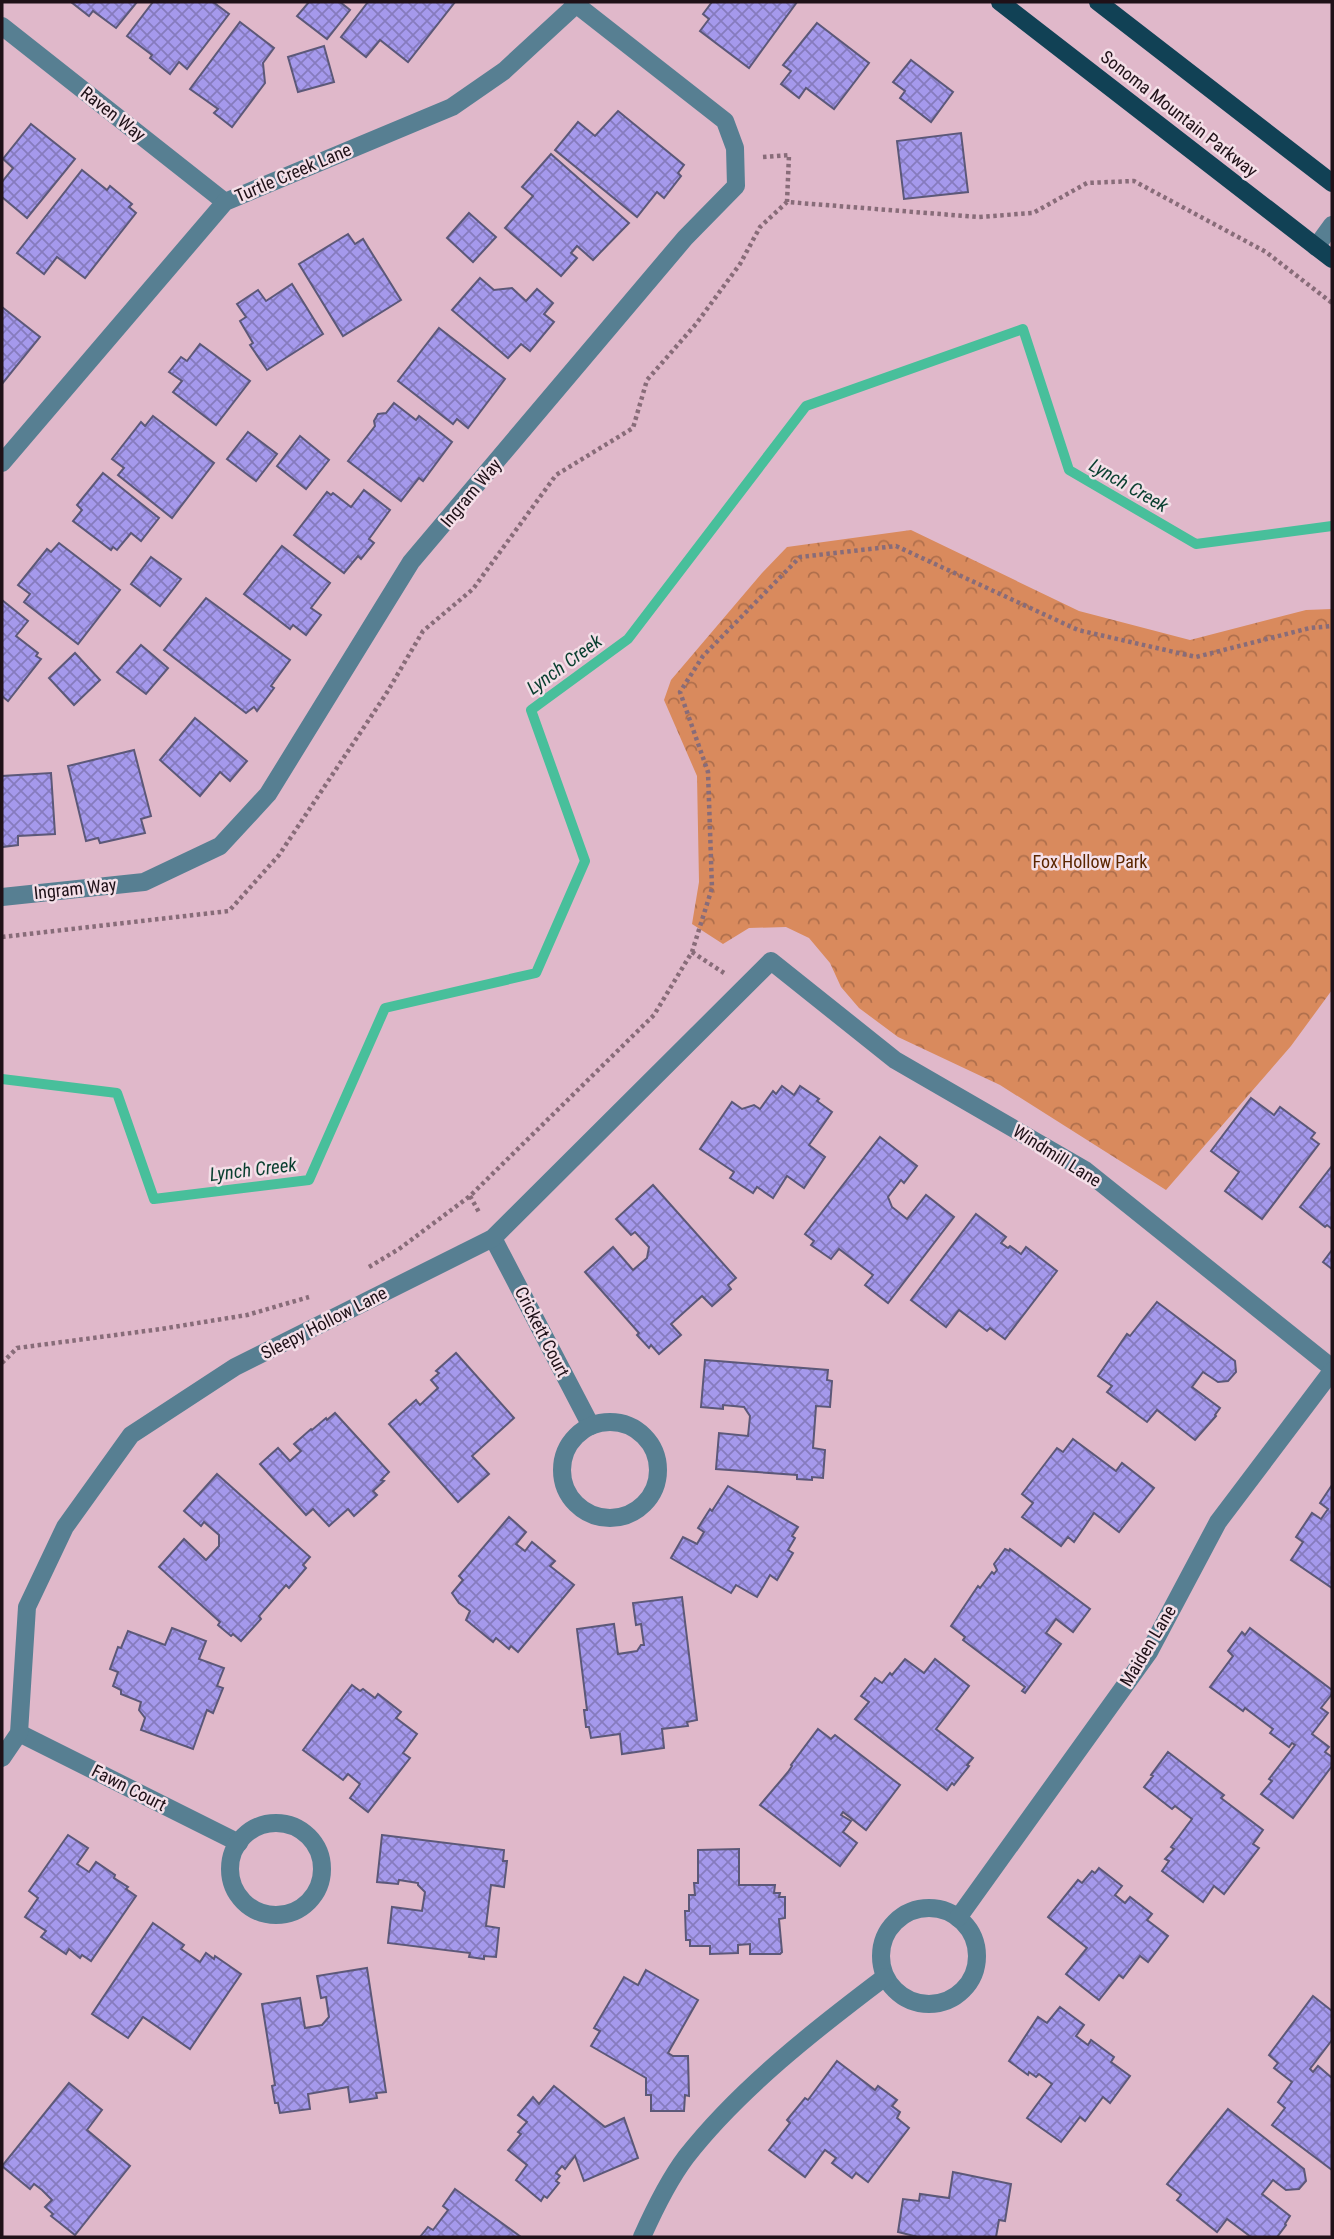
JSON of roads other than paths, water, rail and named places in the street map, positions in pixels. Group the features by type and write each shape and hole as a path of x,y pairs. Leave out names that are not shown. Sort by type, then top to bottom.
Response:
{"main road":[{"name":"Sonoma Mountain Parkway","path":"1000,2 1332,259"},
{"path":"1098,2 1332,183"}],"street":[{"name":"Ingram Way","path":"2,897 144,882 220,846 268,794 411,562 685,238 736,186 735,148 725,121 576,2"},
{"name":"Turtle Creek Lane","path":"2,463 225,202 452,107 504,71 576,2"},
{"name":"Raven Way","path":"2,26 225,202"},
{"path":"1316,247 1332,225"},
{"name":"Sleepy Hollow Lane","path":"19,1733 27,1607 65,1527 131,1435 235,1367 493,1238 771,961"},
{"name":"Windmill Lane","path":"771,961 895,1060 1085,1170 1332,1370"},
{"name":"Crickett Court","path":"493,1238 591,1426"},
{"name":"Maiden Lane","path":"958,1918 1149,1652 1218,1522 1332,1370"},
{"path":"606,1422 622,1424 636,1430 648,1441 656,1455 658,1470 655,1486 648,1499 636,1510 622,1517 606,1518 577,1506 562,1478 568,1447 578,1435 591,1426 606,1422"},
{"path":"2,1758 19,1733"},
{"name":"Fawn Court","path":"19,1733 239,1843"},
{"path":"275,1823 302,1831 312,1840 323,1868 321,1884 313,1898 301,1909 286,1914 271,1916 255,1910 243,1901 234,1888 230,1872 232,1857 239,1843 248,1832 275,1823"},
{"path":"912,1910 944,1910 958,1918 969,1930 976,1944 977,1959 973,1975 965,1989 945,2001 922,2004 907,1999 894,1990 885,1977 881,1945 887,1930 898,1918 912,1910"},
{"path":"642,2237 654,2208 685,2158 737,2100 841,2010 885,1977"}],"waterway":[{"name":"Lynch Creek","path":"2,1079 117,1093 154,1199 309,1180 385,1008 536,973 585,861 531,710 628,639 806,406 1023,329 1069,470 1196,544 1332,526"}],"park label":[{"name":"Fox Hollow Park","path":"1090,862"}]}
